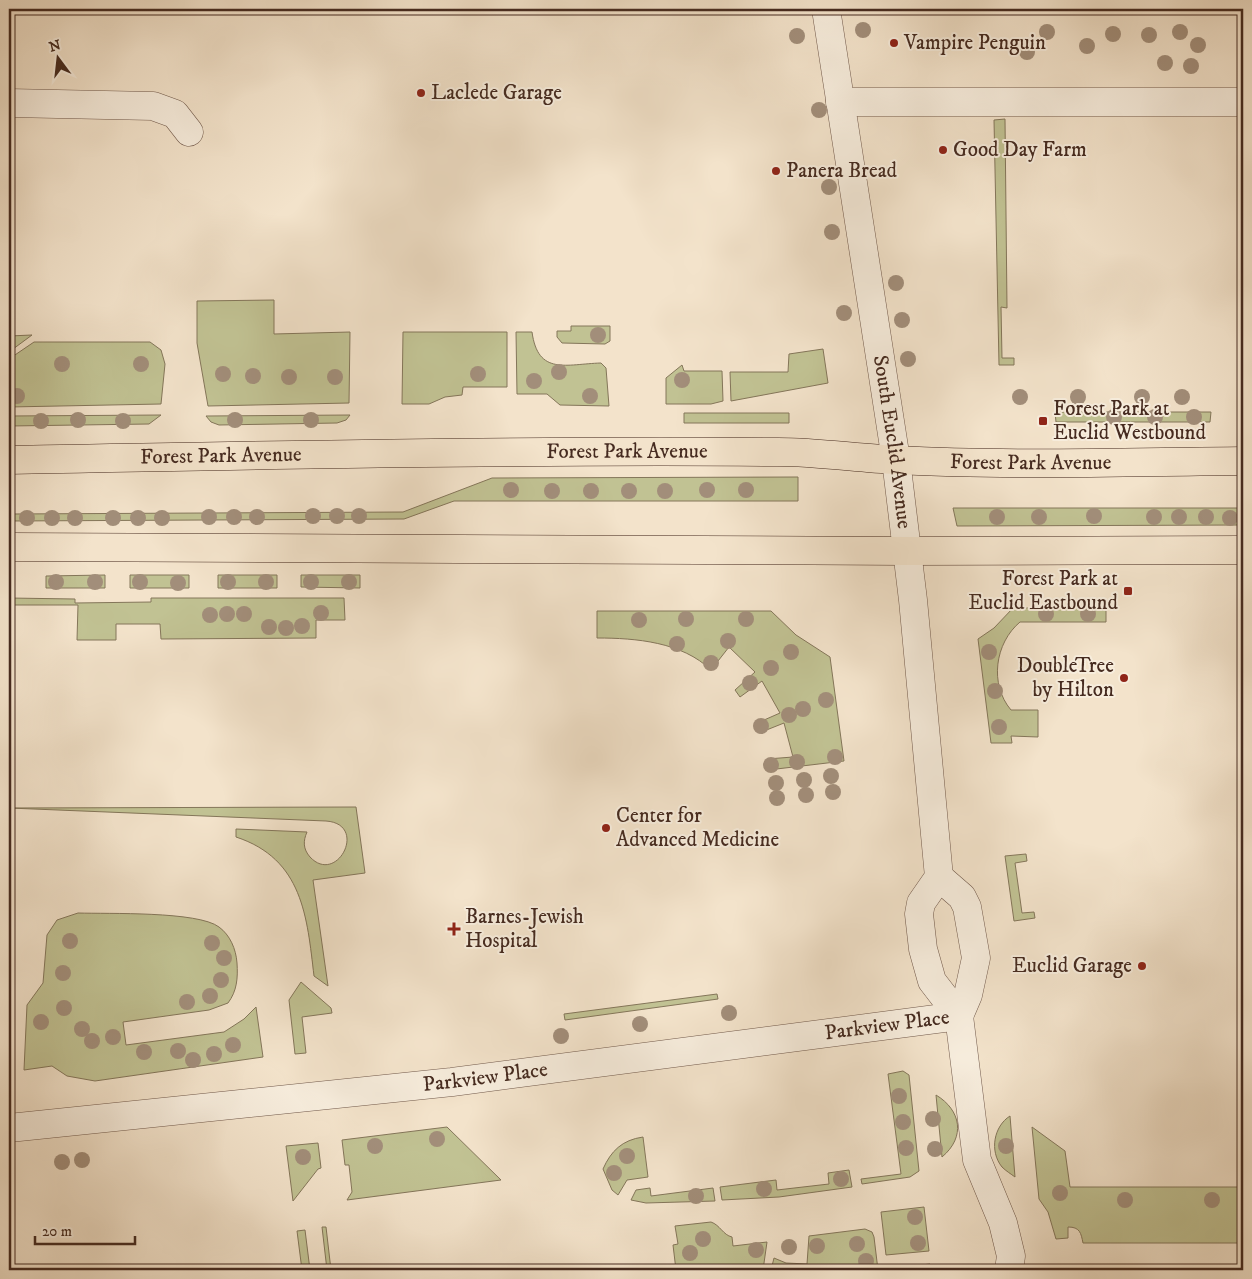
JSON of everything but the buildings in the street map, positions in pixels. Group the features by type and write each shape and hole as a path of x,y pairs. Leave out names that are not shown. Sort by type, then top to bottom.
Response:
{"main road":[{"name":"Forest Park Avenue","path":"9,460 385,452 783,452 896,460 1243,462"},
{"path":"9,547 907,551 1243,550"}],"street":[{"name":"South Euclid Avenue","path":"826,9 896,460 907,551 939,877"},
{"path":"840,102 1243,102"},
{"path":"9,103 153,106 175,114 189,132"},
{"path":"959,1016 932,981 923,949 919,914 921,902 939,877 962,897 967,907 976,958 968,995 959,1016 977,1160 1003,1223 1011,1256 1009,1270"},
{"name":"Parkview Place","path":"9,1128 442,1083 959,1016"}],"green space":[{"path":"1005,119 1007,308 1001,307 1002,358 1014,358 1014,365 999,365 994,120"},
{"path":"274,300 274,334 350,332 349,403 208,406 197,343 197,301"},
{"path":"571,326 610,326 610,341 605,344 562,343 557,337 557,331 571,331"},
{"path":"403,332 507,332 507,387 463,387 462,395 445,397 429,404 402,404"},
{"path":"516,332 532,332 535,346 540,356 547,361 565,365 601,363 606,368 609,406 560,405 547,394 517,394"},
{"path":"32,335 9,352 9,336"},
{"path":"34,342 150,342 161,350 165,364 161,404 9,407 9,359"},
{"path":"823,349 828,383 731,401 730,372 788,372 789,354"},
{"path":"682,365 684,371 722,371 723,401 711,404 666,404 666,378"},
{"path":"1055,412 1211,412 1210,422 1056,422"},
{"path":"684,413 789,413 789,423 684,423"},
{"path":"161,415 149,424 9,426 9,416"},
{"path":"350,415 346,420 337,423 219,425 211,422 206,416"},
{"path":"798,477 798,501 454,501 404,519 9,521 9,514 403,512 492,478"},
{"path":"953,508 1243,508 1243,525 957,526"},
{"path":"105,575 105,588 46,588 46,576"},
{"path":"130,575 189,575 189,588 130,588"},
{"path":"218,575 277,575 277,588 218,588"},
{"path":"301,575 360,575 360,588 301,587"},
{"path":"9,598 75,599 75,603 151,602 151,598 344,598 345,620 316,620 316,638 161,639 160,624 116,624 116,640 77,640 78,605 9,605"},
{"path":"1013,608 1106,608 1106,622 1020,622 1005,641 1000,652 998,676 1004,700 1011,710 1038,710 1038,737 1011,736 1012,743 991,743 978,639 994,628"},
{"path":"597,611 771,611 796,635 830,657 844,761 768,770 767,759 793,757 784,723 759,733 755,724 780,713 762,681 740,697 735,690 755,672 729,647 711,670 686,653 658,644 627,639 597,638"},
{"path":"356,807 365,873 313,880 328,986 314,976 304,912 298,893 288,875 275,860 258,847 236,837 236,829 307,832 304,845 310,857 320,864 330,864 338,859 344,851 347,841 345,832 339,825 326,821 9,808"},
{"path":"1026,854 1027,861 1015,863 1022,913 1034,912 1035,918 1014,921 1005,856"},
{"path":"78,913 192,918 208,922 223,930 234,948 236,958 236,984 228,1003 209,1010 123,1022 126,1045 224,1032 244,1019 256,1007 263,1057 95,1081 67,1076 52,1066 24,1070 27,1005 43,983 47,935 57,920"},
{"path":"301,982 331,1008 332,1013 302,1017 306,1053 295,1054 289,1000"},
{"path":"717,994 718,999 565,1020 564,1014"},
{"path":"903,1071 909,1075 919,1171 910,1177 862,1184 861,1179 901,1174 888,1074"},
{"path":"936,1095 951,1108 957,1124 955,1141 942,1157"},
{"path":"1010,1116 1015,1177 1002,1167 998,1161 995,1146 995,1139 1000,1126"},
{"path":"447,1127 501,1180 347,1200 352,1192 349,1165 345,1165 342,1140"},
{"path":"1032,1127 1065,1151 1070,1187 1243,1187 1243,1243 1083,1243 1079,1231 1068,1227 1068,1238 1056,1239 1048,1212 1039,1199"},
{"path":"643,1137 648,1177 627,1180 618,1195 612,1190 603,1169 618,1147 636,1138"},
{"path":"318,1143 321,1168 318,1169 293,1201 286,1146"},
{"path":"849,1170 852,1187 779,1197 722,1200 720,1187 776,1180 777,1190 829,1184 828,1173"},
{"path":"650,1188 651,1196 713,1188 715,1201 646,1203 631,1200 636,1190"},
{"path":"924,1207 929,1251 886,1255 881,1212"},
{"path":"711,1222 732,1237 733,1246 767,1242 763,1270 676,1270 673,1245 678,1244 675,1226"},
{"path":"322,1227 326,1227 331,1270 327,1270"},
{"path":"865,1229 872,1232 874,1237 878,1270 771,1270 774,1258 786,1263 807,1264 809,1236"},
{"path":"305,1230 310,1270 302,1270 297,1231"},
{"path":"930,1264 930,1270 902,1270 902,1267"}],"place":[{"name":"Vampire Penguin","path":"894,43"},
{"name":"Laclede Garage","path":"421,93"},
{"name":"Good Day Farm","path":"943,150"},
{"name":"Panera Bread","path":"776,171"},
{"name":"Forest Park at Euclid Westbound","path":"1043,421"},
{"name":"Forest Park at Euclid Eastbound","path":"1128,591"},
{"name":"DoubleTree by Hilton","path":"1124,678"},
{"name":"Center for Advanced Medicine","path":"606,828"},
{"name":"Barnes-Jewish Hospital","path":"454,929"},
{"name":"Euclid Garage","path":"1142,966"}]}
